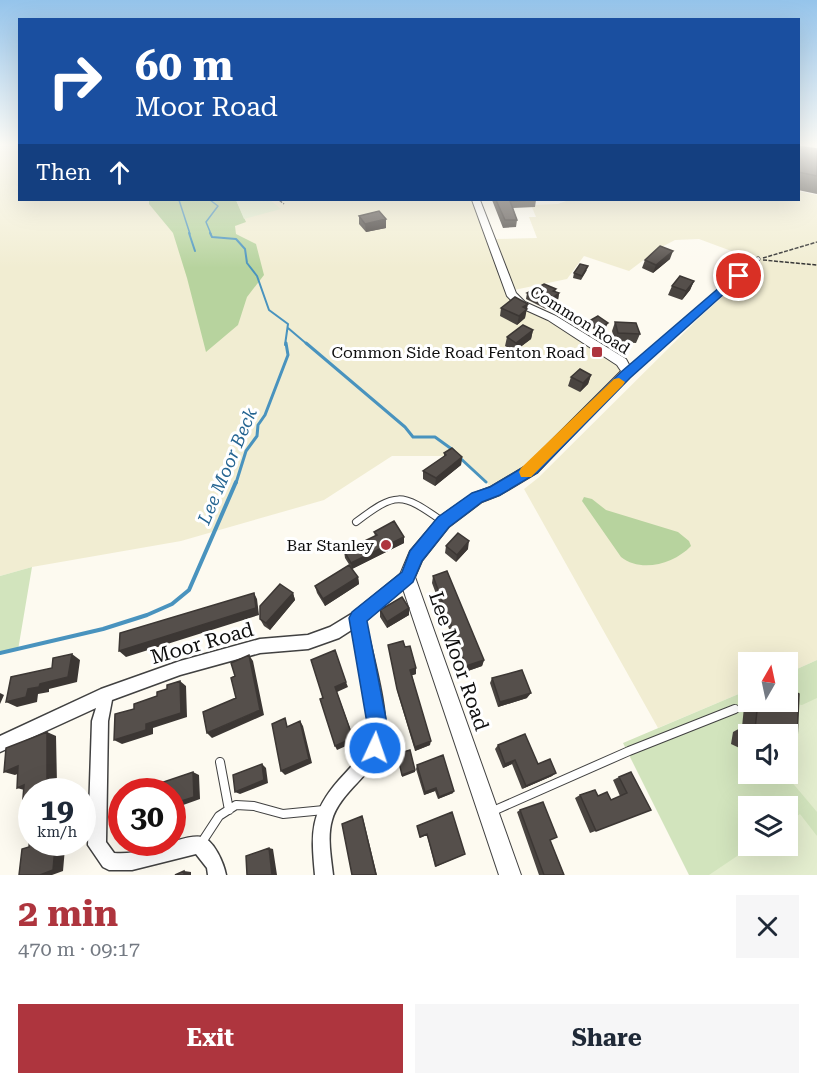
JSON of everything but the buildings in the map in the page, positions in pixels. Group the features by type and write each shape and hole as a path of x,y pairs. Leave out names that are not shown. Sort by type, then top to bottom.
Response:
{"street":[{"name":"Common Road","path":"476,201 511,294 521,304 552,318 622,362 627,369 626,375"},
{"path":"408,577 416,556 444,522 477,498 495,491 532,469 626,375"},
{"name":"Moor Road","path":"0,744 106,694 180,668 260,646 308,642 334,633 358,618 408,577"},
{"name":"Lee Moor Road","path":"408,577 510,875"},
{"path":"324,875 319,836 326,809 371,755 378,739 377,720 358,618"},
{"path":"106,694 100,721 97,845 109,861 124,864 182,846 200,844 215,864 217,875"}],"lane":[{"path":"626,375 758,260"},
{"path":"356,522 386,499 395,497 416,502 444,522"},
{"path":"489,813 629,751 735,709"},
{"path":"220,762 229,810"},
{"path":"200,844 219,816 236,806 254,806 283,814 326,809"}],"path":[{"path":"280,201 284,204"},
{"path":"758,260 817,242"},
{"path":"758,260 817,265"}],"shaded area":[{"path":"0,186 18,186 18,201 476,201 511,293 627,369 532,469 495,491 460,456 392,456 324,500 181,541 32,567 0,576"},
{"path":"800,191 817,195 817,660 798,669 798,652 738,652 738,694 658,728 524,489 538,478 701,316 761,262 699,239 675,240 658,249 629,271 584,256 567,279 514,290 495,239 537,238 529,217 536,217 531,205 558,204 566,201 800,201"}],"green space":[{"path":"149,201 236,201 246,222 235,226 236,234 256,244 264,275 247,297 238,325 206,352 173,233"},
{"path":"236,201 271,201 281,209 244,219"},
{"path":"584,497 592,499 606,510 678,532 689,541 691,546 667,562 638,565 629,562 621,557 582,501"},
{"path":"32,567 18,650 0,653 0,576"},
{"path":"817,660 817,875 689,875 623,743 738,694 738,712 798,712 798,669"},
{"path":"817,698 817,812 793,784 798,784 798,724 783,724 783,712 798,712 798,704 802,705"},
{"path":"800,814 817,836 817,875 709,875 738,855 798,856 798,815"}],"waterway":[{"path":"179,201 190,234"},
{"name":"Lee Moor Beck","path":"211,201 218,206 206,222 211,234"},
{"path":"189,233 195,251"},
{"name":"Lee Moor Beck","path":"210,233 212,237 236,239 245,249 247,263 257,276 269,310 288,324 285,345"},
{"path":"288,328 308,345"},
{"name":"Lee Moor Beck","path":"236,483 246,451 257,436 258,425 265,415 288,355 286,343"},
{"path":"306,343 405,427 413,437 435,437 453,450"},
{"path":"459,457 486,482"},
{"name":"Lee Moor Beck","path":"0,653 103,629 147,615 172,604 189,590 236,482"}],"slow traffic":[{"path":"526,472 532,469 619,382"}],"place":[{"name":"Common Side Road Fenton Road","path":"597,352"},
{"name":"Bar Stanley","path":"386,545"}],"route":[{"path":"375,748 378,729 358,618 408,577 416,556 444,522 461,507 495,491 532,469 626,375 739,276"}]}
